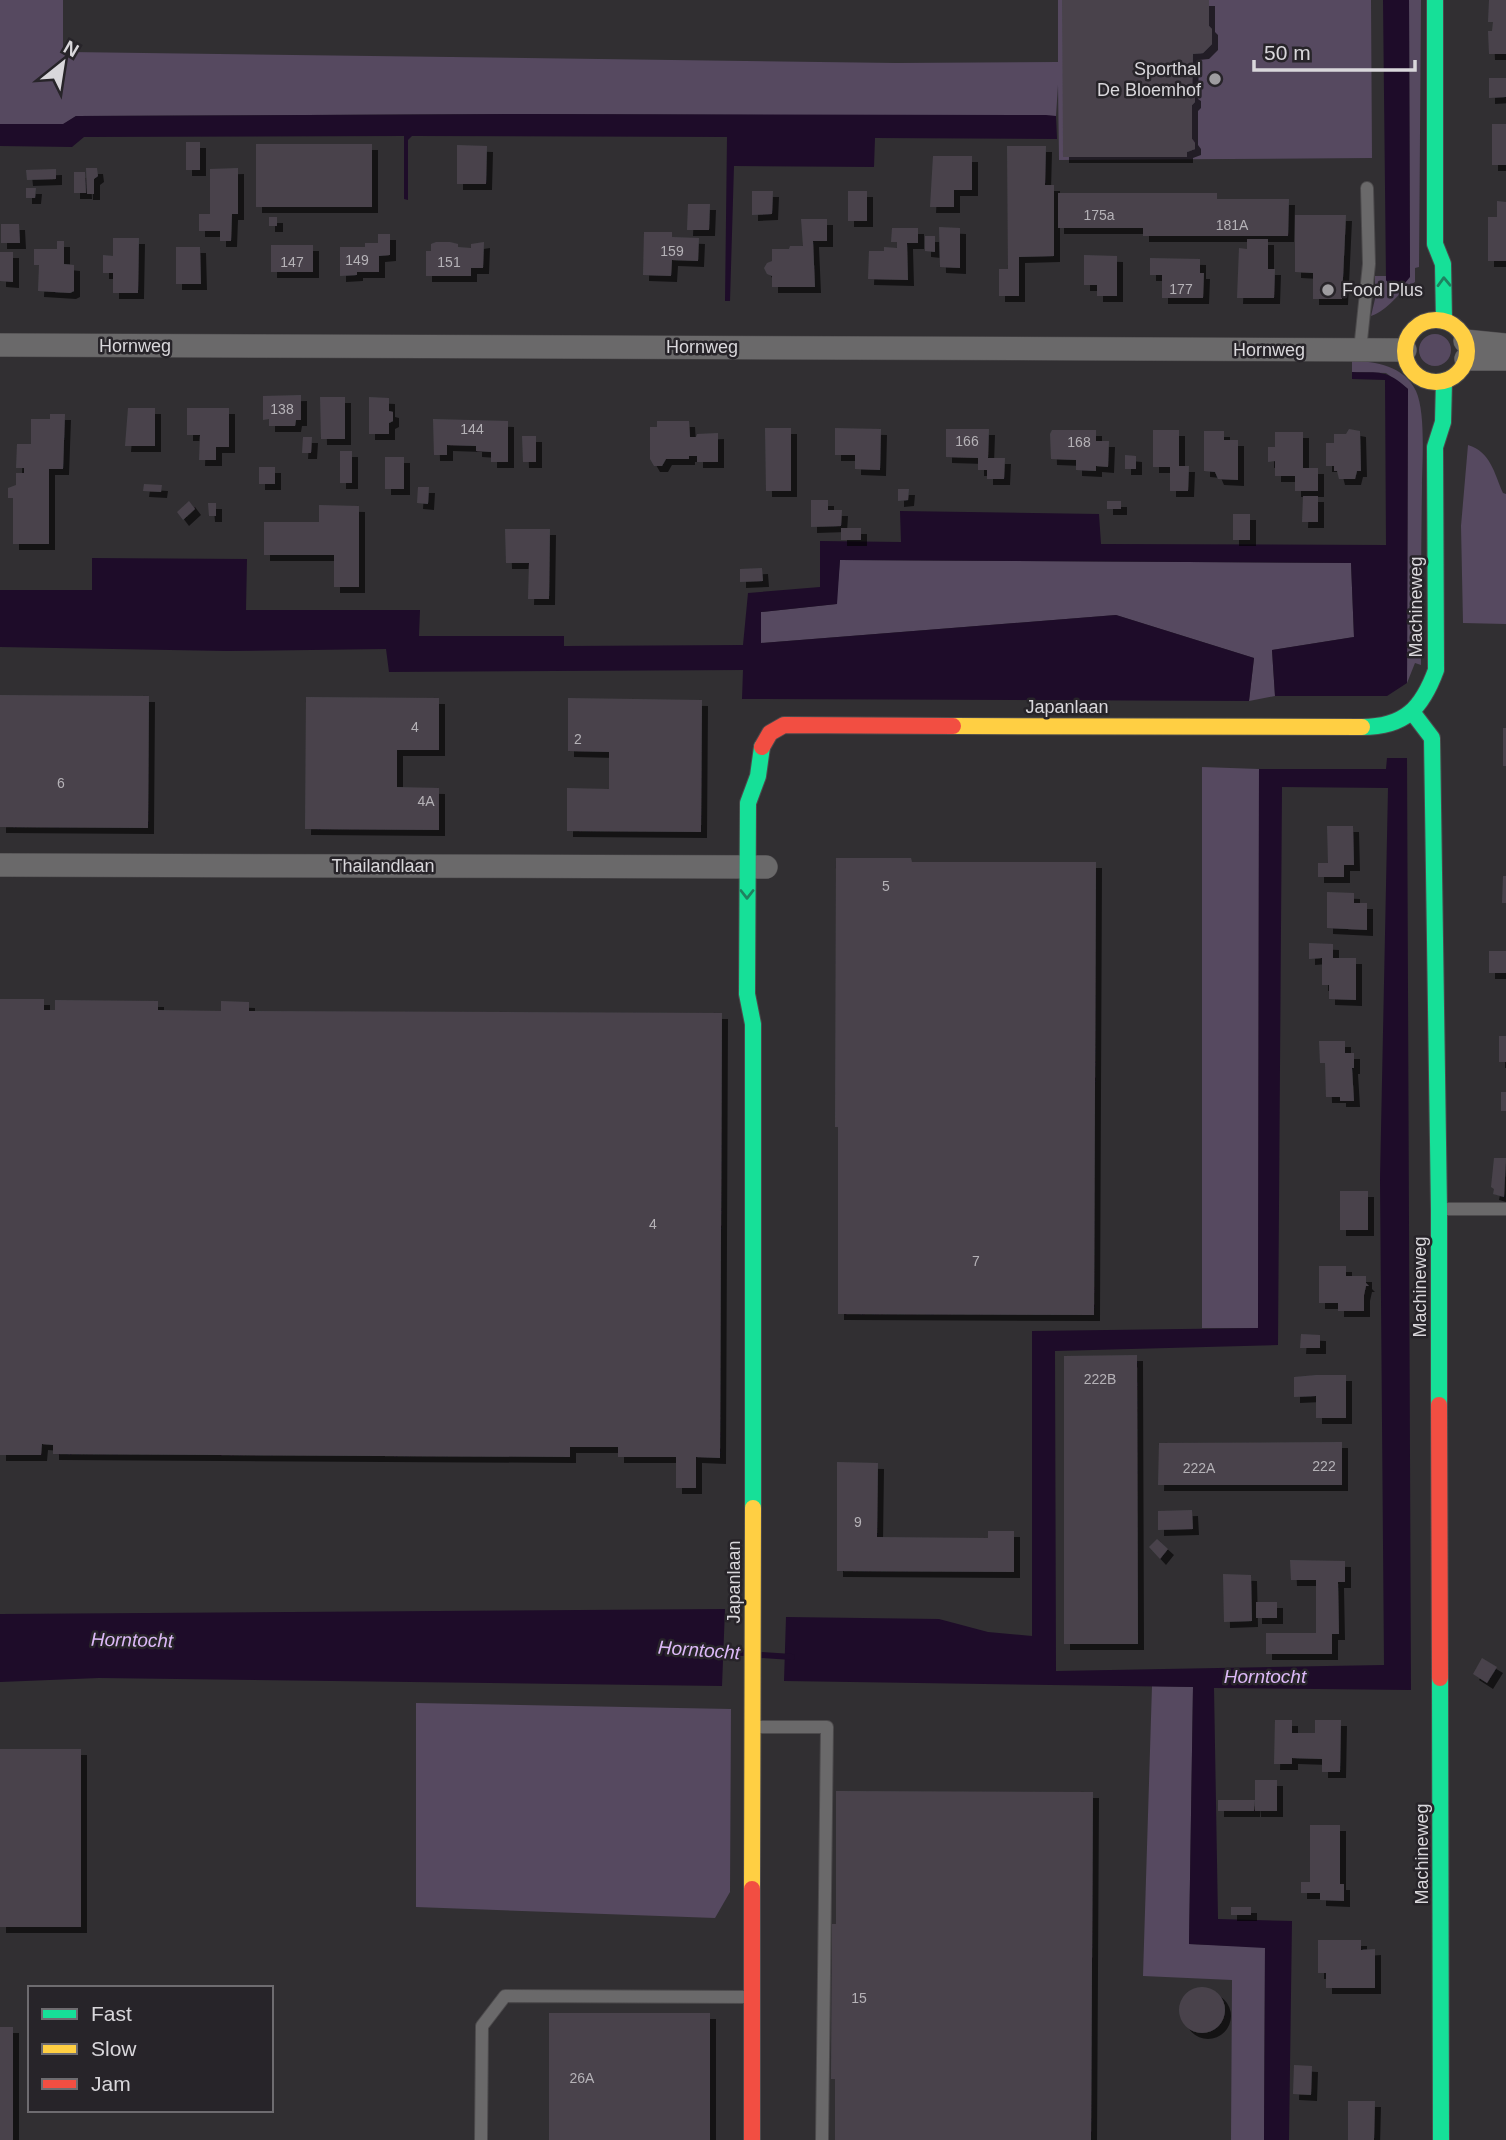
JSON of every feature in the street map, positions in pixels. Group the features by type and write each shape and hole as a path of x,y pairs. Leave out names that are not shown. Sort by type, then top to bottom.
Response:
{"street":[{"path":"1435,0 1435,244 1443,264 1444,321"},
{"path":"1427,263 1435,244"},
{"path":"1425,322 1426,301"},
{"path":"1444,321 1460,332 1466,350 1458,373 1444,381 1425,380 1410,368 1405,349 1408,338 1415,328 1425,322 1444,321"},
{"name":"Hornweg","path":"0,345 1405,349"},
{"path":"1466,350 1506,345"},
{"path":"1466,350 1506,359"},
{"name":"Machineweg","path":"1425,380 1428,423 1435,447 1436,670 1423,702 1413,713 1432,738 1439,1209 1441,2140"},
{"name":"Machineweg","path":"1435,447 1443,422 1444,381"},
{"name":"Japanlaan","path":"752,2140 752,1024 747,994 762,867 748,803 758,778 762,746 774,728 784,725 1378,726 1399,721 1413,713"},
{"name":"Japanlaan","path":"758,778 767,804"},
{"name":"Thailandlaan","path":"0,864 762,867"},
{"name":"Japanlaan","path":"752,1024 765,993"}],"lane":[{"path":"1360,350 1369,264 1367,188"},
{"path":"1439,1209 1506,1209"},
{"path":"753,1727 827,1727 822,2140"},
{"path":"481,2140 482,2026 505,1996 752,1997"}],"shaded area":[{"path":"0,0 63,0 63,49 70,52 896,63 1058,62 1058,0 1371,0 1372,158 1059,160 1058,85 1056,116 76,116 64,124 0,124"},
{"path":"1409,0 1421,0 1419,267 1415,268 1415,282 1383,310 1371,316 1375,299 1375,276 1386,276 1393,288 1410,265"},
{"path":"1435,334 1446,339 1451,350 1446,361 1435,366 1424,361 1419,350 1424,339"},
{"path":"1352,361 1380,364 1397,371 1411,383 1419,400 1423,438 1421,665 1415,663 1407,683 1408,389 1386,373 1352,372"},
{"path":"1468,445 1487,458 1503,493 1506,494 1506,624 1463,623 1461,526"},
{"path":"840,560 1351,563 1354,637 1272,650 1275,696 1249,701 1254,658 1116,615 761,643 761,612 836,604"},
{"path":"1202,767 1259,769 1258,1328 1202,1328"},
{"path":"1152,1686 1193,1687 1189,1944 1265,1947 1264,2140 1231,2140 1232,1980 1143,1976"},
{"path":"416,1703 731,1709 730,1892 715,1918 416,1907"}],"water":[{"path":"1383,0 1409,0 1410,277 1400,289 1393,289 1386,280"},
{"path":"1046,115 1056,116 1057,139 875,138 874,167 734,166 730,301 725,301 727,137 412,136 408,140 408,200 404,199 404,136 84,137 72,147 0,146 0,124 63,124 76,116"},
{"path":"1352,372 1388,375 1408,389 1407,683 1387,696 1275,696 1272,650 1354,637 1351,563 840,560 837,604 761,612 761,643 1116,615 1254,658 1249,701 742,699 743,670 389,672 386,649 227,651 0,647 0,590 92,590 92,558 247,559 246,610 420,610 419,636 564,636 564,646 743,645 748,593 820,587 820,541 901,542 900,511 1099,514 1101,544 1386,545 1385,380 1352,379"},
{"path":"1387,758 1407,758 1411,1690 1214,1688 1218,1919 1292,1921 1289,2140 1264,2140 1265,1948 1189,1944 1193,1687 784,1681 786,1617 939,1619 988,1632 1032,1636 1032,1331 1258,1328 1259,769 1386,769","holes":["1282,787 1388,788 1380,1179 1384,1665 1056,1671 1055,1351 1278,1345"]},
{"path":"725,1609 722,1686 99,1678 0,1682 0,1614"}],"building":[{"path":"1062,0 1209,0 1212,44 1203,53 1193,54 1192,93 1195,95 1195,102 1192,105 1192,139 1195,149 1187,152 1187,157 1063,157"},
{"path":"1489,0 1506,0 1506,54 1489,54 1488,31 1492,31 1493,22 1488,22"},
{"path":"1489,78 1506,78 1506,97 1489,98"},
{"path":"1492,124 1506,124 1506,165 1492,165"},
{"path":"186,142 200,142 200,170 186,170"},
{"path":"256,144 372,144 372,207 256,207"},
{"path":"457,145 487,146 486,184 457,184"},
{"path":"1007,146 1046,146 1045,185 1054,185 1054,256 1019,257 1019,296 999,296 999,269 1008,269"},
{"path":"933,156 972,156 972,190 954,190 954,207 930,207"},
{"path":"86,168 97,168 94,194 87,194"},
{"path":"238,168 238,214 232,214 231,241 220,241 220,231 199,231 199,214 210,214 210,169"},
{"path":"56,169 56,179 27,180 26,170"},
{"path":"74,172 85,172 86,193 74,193"},
{"path":"26,188 36,188 35,198 26,198"},
{"path":"752,191 773,191 772,214 752,215"},
{"path":"848,191 867,191 867,221 848,221"},
{"path":"1058,193 1217,193 1217,199 1289,199 1288,236 1143,236 1143,228 1058,228"},
{"path":"1497,201 1506,202 1506,261 1488,261 1488,217 1497,217"},
{"path":"688,204 710,204 709,230 687,230"},
{"path":"1295,215 1346,215 1342,299 1313,299 1313,273 1295,272"},
{"path":"269,217 277,217 277,226 269,226"},
{"path":"801,219 827,219 827,241 813,241 815,287 772,287 772,276 767,274 764,268 772,261 772,249 803,246"},
{"path":"1,224 19,224 20,243 1,243"},
{"path":"939,227 960,228 960,268 940,267"},
{"path":"892,228 918,228 918,243 907,243 908,280 868,279 869,251 884,251 884,247 897,248 897,242 891,242"},
{"path":"644,232 672,232 672,237 699,238 698,261 672,260 671,276 643,275"},
{"path":"378,234 390,234 390,255 379,256 379,272 357,272 357,275 340,276 340,247 365,247 365,243 378,243"},
{"path":"925,236 935,236 935,252 925,251"},
{"path":"113,238 139,238 138,293 113,293 113,273 103,273 103,255 113,256"},
{"path":"1247,239 1268,239 1268,269 1275,269 1274,298 1237,298 1239,248 1247,249"},
{"path":"57,241 64,241 64,264 74,265 74,291 70,293 38,291 39,265 34,265 34,249 57,249"},
{"path":"450,242 458,244 458,247 471,248 471,244 484,242 483,268 471,268 471,276 426,276 426,251 431,251 431,244"},
{"path":"271,245 313,245 313,272 271,272"},
{"path":"176,247 200,247 201,284 176,284"},
{"path":"0,252 13,252 13,282 0,281"},
{"path":"1084,255 1117,256 1117,296 1097,296 1097,285 1084,285"},
{"path":"1150,258 1200,259 1200,273 1204,273 1203,298 1162,298 1162,275 1150,275"},
{"path":"301,395 301,420 296,420 295,426 269,426 269,419 263,420 263,396"},
{"path":"320,397 345,397 345,439 321,439"},
{"path":"369,397 389,398 389,411 393,412 393,421 389,423 389,434 369,434"},
{"path":"128,408 155,408 155,446 125,446"},
{"path":"187,408 229,408 229,447 216,447 216,460 199,460 200,435 187,435"},
{"path":"50,414 65,414 63,469 49,469 49,544 13,544 13,498 8,498 8,488 16,485 16,473 24,473 24,468 16,468 17,444 31,444 31,419 50,419"},
{"path":"433,419 508,421 508,462 491,462 491,452 476,451 476,446 447,445 447,455 434,455"},
{"path":"657,421 689,421 690,437 718,433 718,462 697,462 697,456 689,456 689,459 666,459 662,466 654,466 650,459 650,427 657,427"},
{"path":"765,428 791,428 791,491 766,491"},
{"path":"835,428 881,429 880,470 855,469 855,455 835,455"},
{"path":"946,429 989,429 988,458 1005,458 1004,479 987,479 987,470 978,470 978,458 946,457"},
{"path":"1349,429 1360,431 1361,471 1357,471 1355,479 1339,479 1334,466 1326,466 1326,443 1334,443 1334,434 1346,434"},
{"path":"1052,430 1096,430 1096,441 1109,441 1108,467 1096,466 1096,471 1076,470 1076,460 1051,459"},
{"path":"1153,430 1179,430 1179,466 1189,466 1188,491 1170,491 1170,467 1153,467"},
{"path":"1204,431 1224,431 1224,440 1238,440 1238,480 1218,479 1215,472 1204,471"},
{"path":"1275,432 1303,432 1303,468 1318,468 1318,491 1295,491 1295,476 1275,476 1275,461 1268,462 1268,447 1275,447"},
{"path":"522,436 536,436 536,462 523,462"},
{"path":"303,437 312,437 311,453 302,453"},
{"path":"340,451 352,451 352,483 340,483"},
{"path":"1125,455 1136,456 1136,469 1125,469"},
{"path":"385,457 404,457 404,489 385,489"},
{"path":"259,467 275,467 275,484 259,484"},
{"path":"144,484 162,485 161,492 143,491"},
{"path":"418,487 429,487 428,504 417,503"},
{"path":"898,489 909,489 908,500 898,501"},
{"path":"1303,496 1318,496 1318,522 1302,522"},
{"path":"811,500 828,500 828,510 842,510 841,526 811,527"},
{"path":"189,501 195,509 183,520 177,512"},
{"path":"1107,501 1121,501 1121,509 1107,509"},
{"path":"208,503 216,503 216,516 209,516"},
{"path":"319,505 359,506 359,587 334,587 334,555 264,555 264,522 319,522"},
{"path":"1233,514 1250,514 1250,540 1233,540"},
{"path":"841,528 861,528 861,540 841,540"},
{"path":"505,529 550,529 549,599 528,599 529,563 506,563"},
{"path":"762,568 763,581 740,582 740,569"},
{"path":"0,695 149,696 148,828 0,827"},
{"path":"306,697 439,698 439,750 397,750 397,787 439,788 439,830 305,829"},
{"path":"568,698 702,700 701,832 567,831 567,788 609,789 609,752 568,751"},
{"path":"1503,728 1506,728 1506,766 1503,766"},
{"path":"1327,826 1353,826 1354,865 1344,865 1344,877 1318,877 1318,863 1328,863"},
{"path":"836,858 911,858 912,862 1096,862 1094,1315 838,1314 838,1127 835,1127"},
{"path":"1503,876 1506,876 1506,903 1502,903"},
{"path":"1327,892 1354,893 1354,903 1367,903 1367,930 1327,928"},
{"path":"1309,943 1333,944 1333,958 1356,958 1356,1000 1329,999 1329,985 1322,985 1322,958 1309,959"},
{"path":"1489,951 1506,951 1506,973 1489,973"},
{"path":"0,999 44,999 44,1010 55,1010 55,1000 158,1001 158,1010 221,1011 221,1001 249,1002 249,1011 722,1013 720,1458 696,1457 696,1488 676,1488 676,1457 618,1457 618,1447 570,1447 570,1457 53,1454 53,1445 42,1444 41,1455 0,1455"},
{"path":"1499,1036 1506,1036 1506,1062 1499,1062"},
{"path":"1319,1041 1345,1041 1345,1053 1354,1053 1354,1101 1326,1097 1325,1063 1320,1063"},
{"path":"1501,1092 1506,1092 1506,1111 1501,1111"},
{"path":"1494,1158 1506,1158 1504,1197 1493,1194 1494,1189 1491,1187"},
{"path":"1340,1191 1368,1191 1368,1230 1340,1230"},
{"path":"1319,1266 1346,1266 1346,1276 1366,1276 1369,1286 1366,1286 1364,1295 1364,1311 1338,1311 1338,1303 1319,1303"},
{"path":"1301,1334 1320,1335 1320,1348 1300,1348"},
{"path":"1137,1355 1138,1644 1064,1644 1064,1356"},
{"path":"1346,1375 1346,1418 1316,1418 1316,1396 1294,1397 1294,1377"},
{"path":"1342,1442 1342,1485 1158,1485 1159,1443"},
{"path":"837,1462 878,1463 877,1537 988,1538 988,1531 1014,1531 1014,1572 837,1571"},
{"path":"1192,1510 1193,1529 1158,1530 1158,1511"},
{"path":"1157,1539 1168,1549 1160,1559 1149,1547"},
{"path":"1290,1560 1345,1561 1345,1582 1338,1582 1339,1634 1332,1634 1332,1654 1266,1654 1266,1633 1316,1633 1316,1580 1291,1580"},
{"path":"1223,1574 1251,1575 1252,1621 1224,1622"},
{"path":"1256,1602 1277,1602 1277,1618 1256,1618"},
{"path":"1482,1658 1497,1667 1487,1683 1473,1674"},
{"path":"1275,1720 1292,1720 1292,1733 1315,1733 1315,1720 1341,1720 1340,1772 1322,1772 1322,1759 1292,1758 1292,1764 1274,1764"},
{"path":"0,1749 81,1749 81,1927 0,1927"},
{"path":"1255,1780 1277,1780 1277,1811 1255,1811"},
{"path":"836,1791 1093,1792 1091,2140 835,2140 835,2079 831,2079 832,1924 836,1924"},
{"path":"1218,1800 1255,1800 1254,1811 1218,1811"},
{"path":"1310,1825 1340,1825 1340,1884 1344,1884 1344,1901 1320,1900 1320,1893 1301,1893 1301,1882 1310,1882"},
{"path":"1231,1907 1251,1907 1251,1915 1231,1915"},
{"path":"1318,1940 1361,1940 1361,1950 1375,1949 1375,1988 1326,1988 1326,1973 1318,1973"},
{"path":"1202,1987 1218,1994 1225,2010 1218,2026 1202,2033 1186,2026 1179,2010 1186,1994"},
{"path":"549,2013 710,2013 710,2140 549,2140"},
{"path":"0,2027 13,2027 13,2140 0,2140"},
{"path":"1294,2065 1312,2066 1311,2095 1293,2094"},
{"path":"1348,2101 1375,2101 1374,2140 1348,2140"}],"waterway":[{"name":"Horntocht","path":"716,1651 743,1653"},
{"name":"Horntocht","path":"761,1655 792,1657"}],"traffic: fast":[{"path":"1435,0 1435,244 1443,264 1444,321"},
{"path":"1362,727 1390,723 1410,713 1425,695 1436,670 1435,447 1443,422 1444,381"},
{"path":"1413,713 1432,738 1439,1405"},
{"path":"753,1508 753,1024 747,994 748,803 758,776 762,747"},
{"path":"1440,1678 1441,2140"}],"traffic: slow":[{"path":"1436,320 1458,329 1467,351 1458,373 1436,382 1414,373 1405,351 1414,329 1436,320"},
{"path":"953,726 1362,727"},
{"path":"752,1889 753,1508"}],"traffic: jam":[{"path":"762,747 770,733 784,725 953,726"},
{"path":"1439,1405 1440,1678"},
{"path":"752,1889 752,2140"}],"place":[{"name":"Sporthal De Bloemhof","path":"1215,79"},
{"name":"Food Plus","path":"1328,290"}]}
